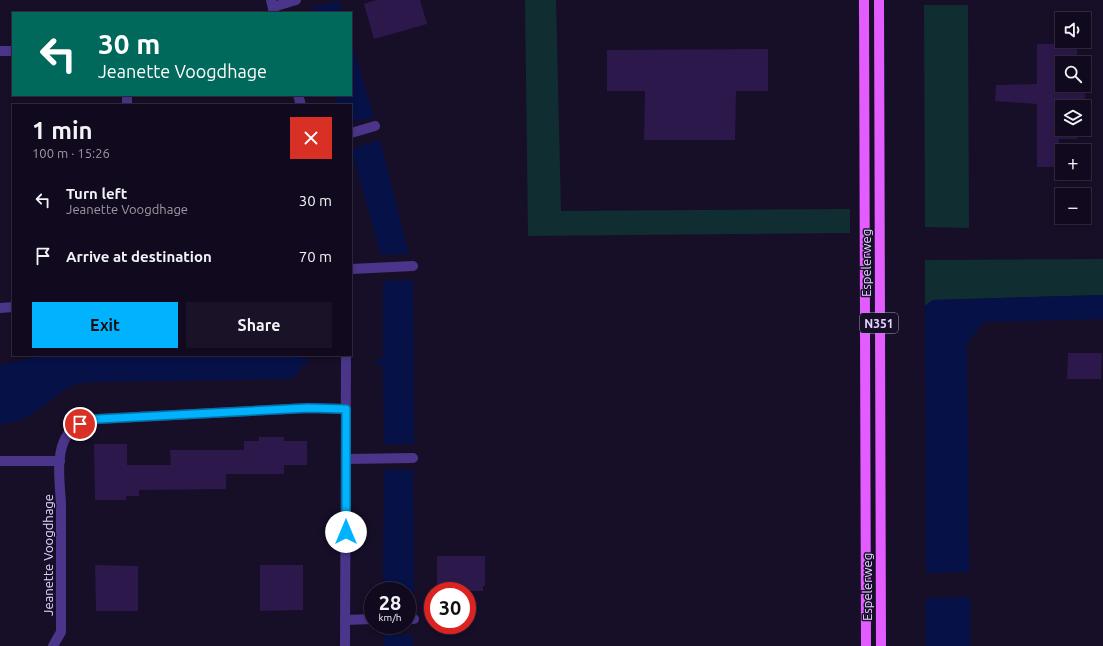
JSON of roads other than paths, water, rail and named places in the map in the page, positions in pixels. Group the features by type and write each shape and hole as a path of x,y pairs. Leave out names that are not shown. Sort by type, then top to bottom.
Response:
{"main road":[{"name":"Espelerweg","path":"864,0 866,646"},
{"name":"Espelerweg","path":"879,0 881,646"}],"street":[{"path":"272,7 296,0"},
{"path":"0,51 12,51"},
{"path":"352,133 376,126"},
{"path":"352,268 413,266"},
{"path":"0,308 12,306"},
{"path":"346,356 346,646"},
{"name":"Jeanette Voogdhage","path":"53,646 61,632 60,461 64,440 69,432 87,420 308,408 346,409"},
{"path":"346,459 412,458"},
{"path":"0,461 60,461"},
{"path":"345,620 364,619"}]}
